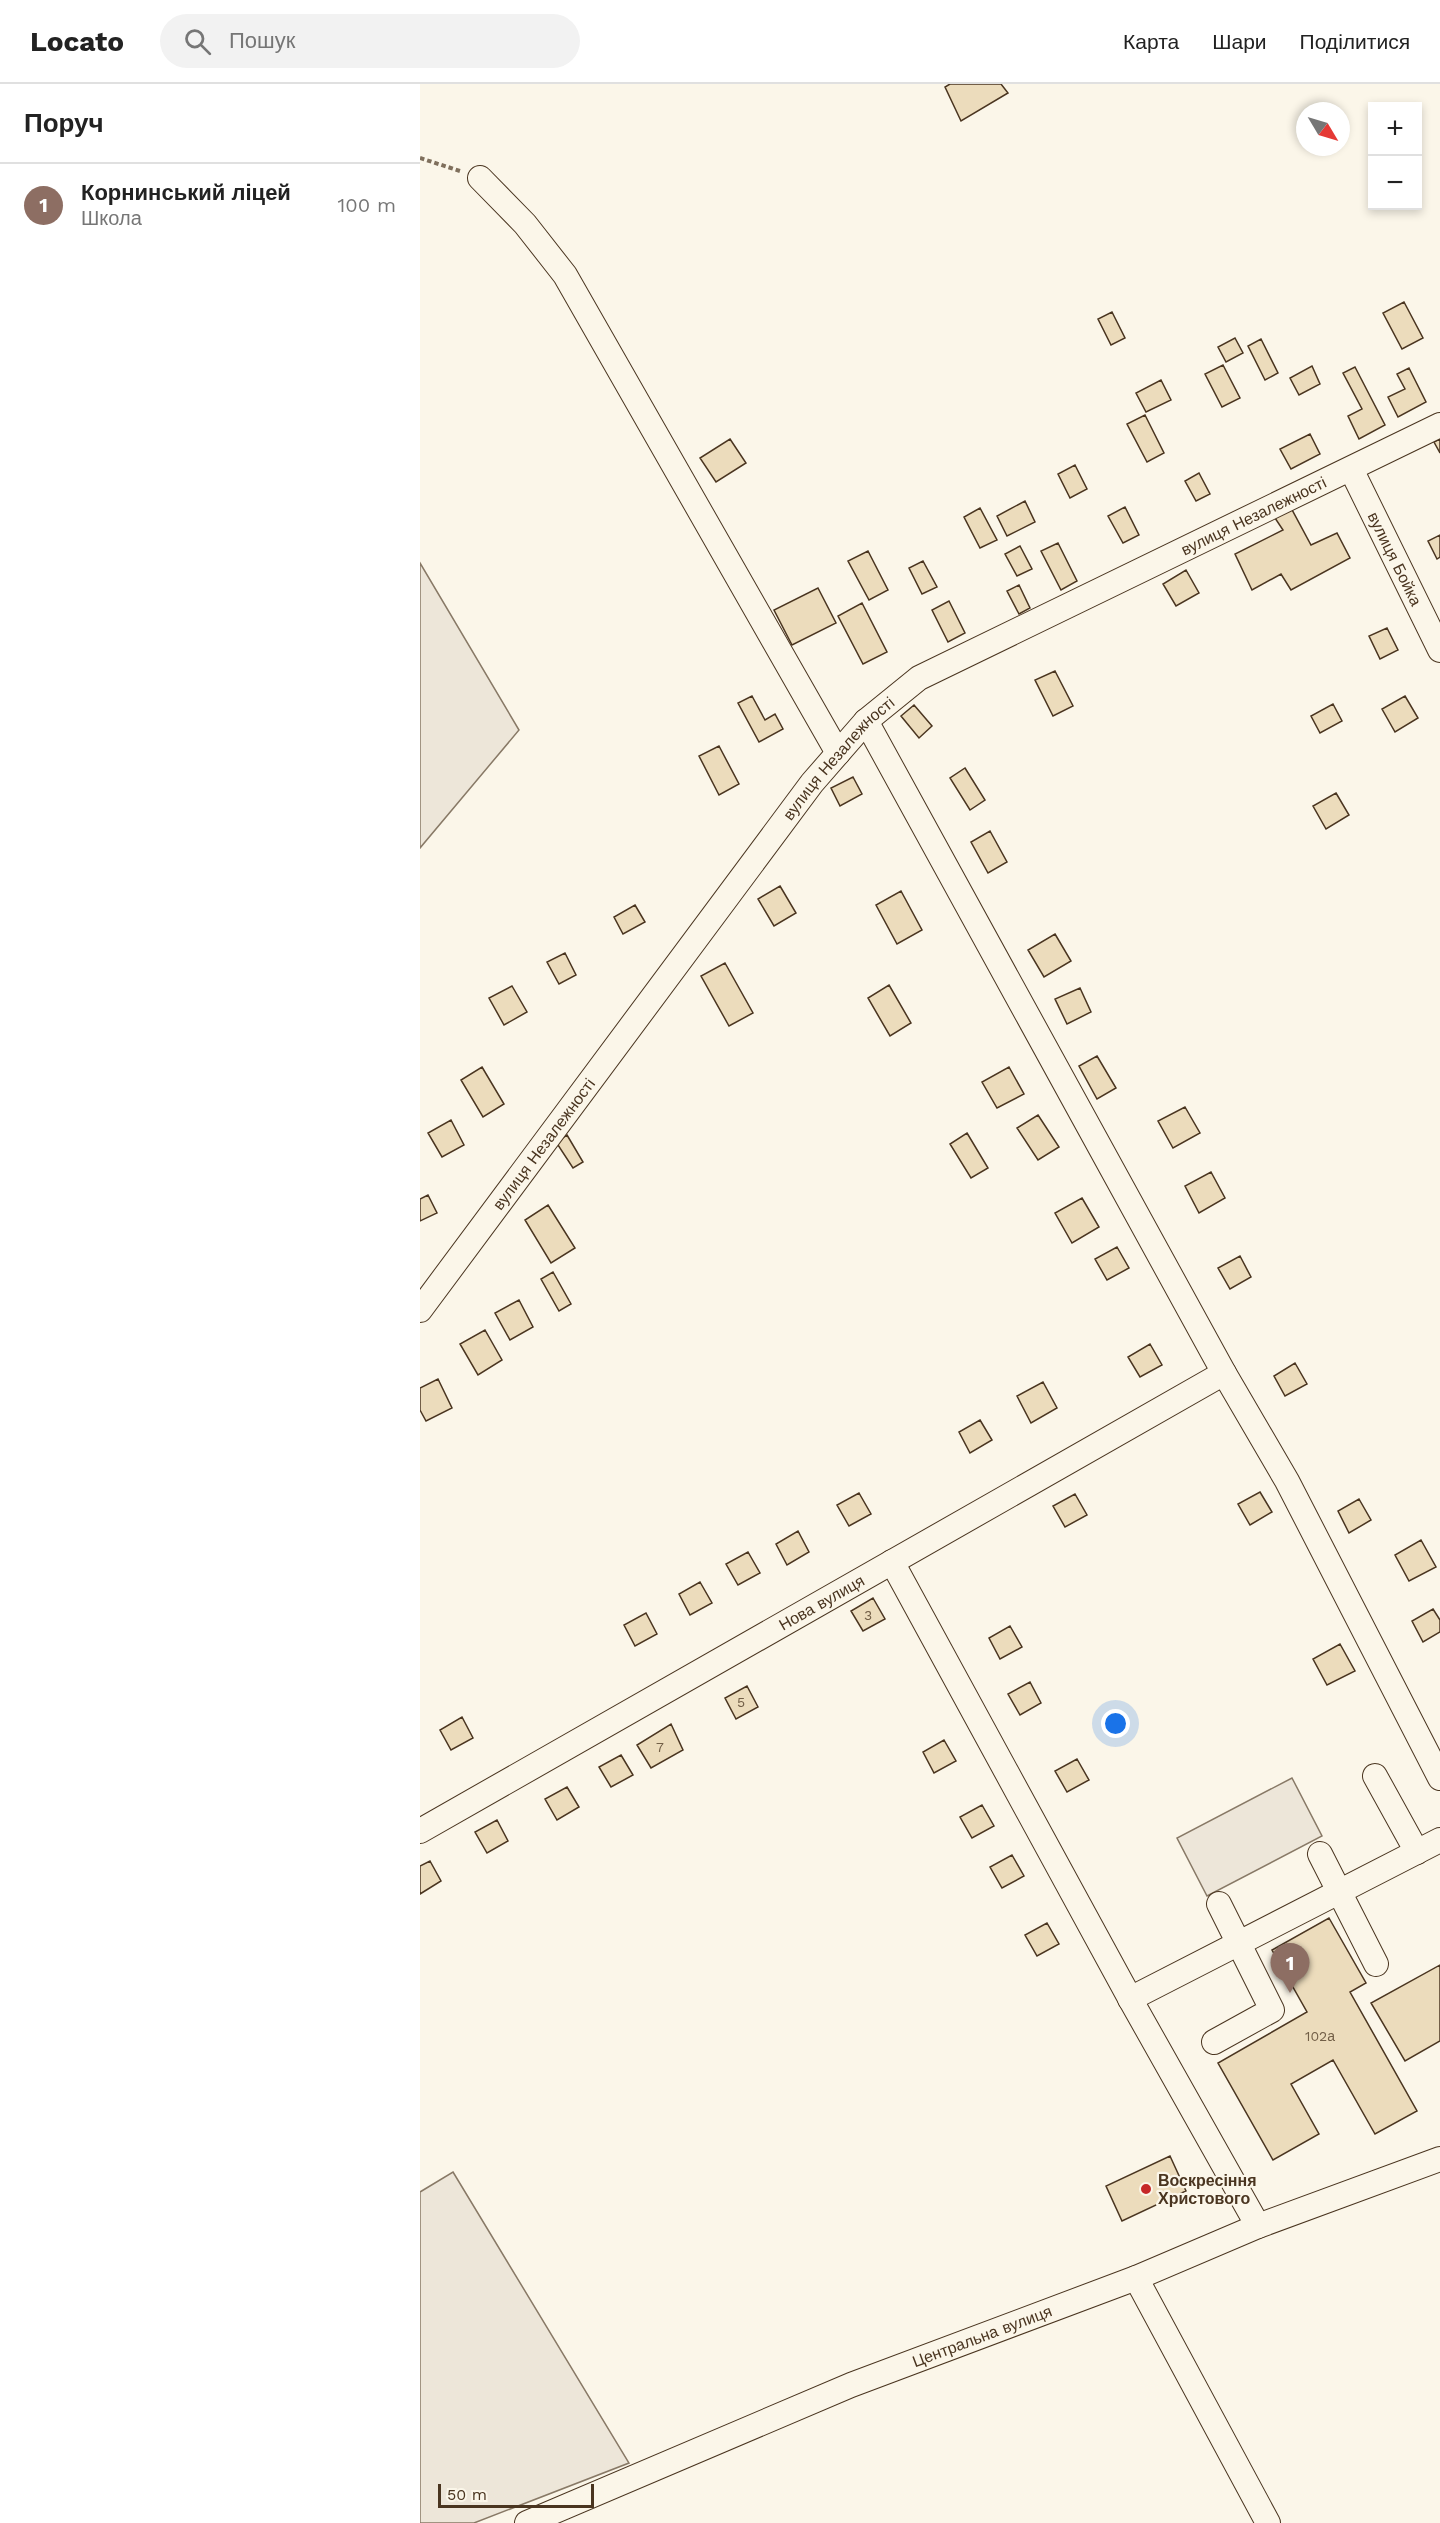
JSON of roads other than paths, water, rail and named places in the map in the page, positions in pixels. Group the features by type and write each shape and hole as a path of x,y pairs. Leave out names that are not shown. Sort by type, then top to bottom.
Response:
{"street":[{"path":"480,178 525,224 565,275 838,753"},
{"name":"вулиця Незалежності","path":"420,1311 805,793 866,721 919,678 1440,425"},
{"name":"вулиця Бойка","path":"1351,469 1440,650"},
{"path":"866,721 1224,1373 1287,1481 1440,1778"},
{"name":"Нова вулиця","path":"420,1831 1224,1373"},
{"path":"892,1562 1130,1999 1258,2226"},
{"path":"1375,1776 1417,1852"},
{"path":"1130,1999 1440,1840"},
{"path":"1320,1854 1376,1964"},
{"path":"1214,2042 1272,2010 1219,1904"},
{"name":"Центральна вулиця","path":"527,2523 851,2385 1136,2278 1258,2226 1440,2159"},
{"path":"1136,2278 1268,2523"}],"place":[{"name":"Корнинський ліцей","path":"1290,1993"},
{"name":"Воскресіння Христового","path":"1146,2189"}]}
